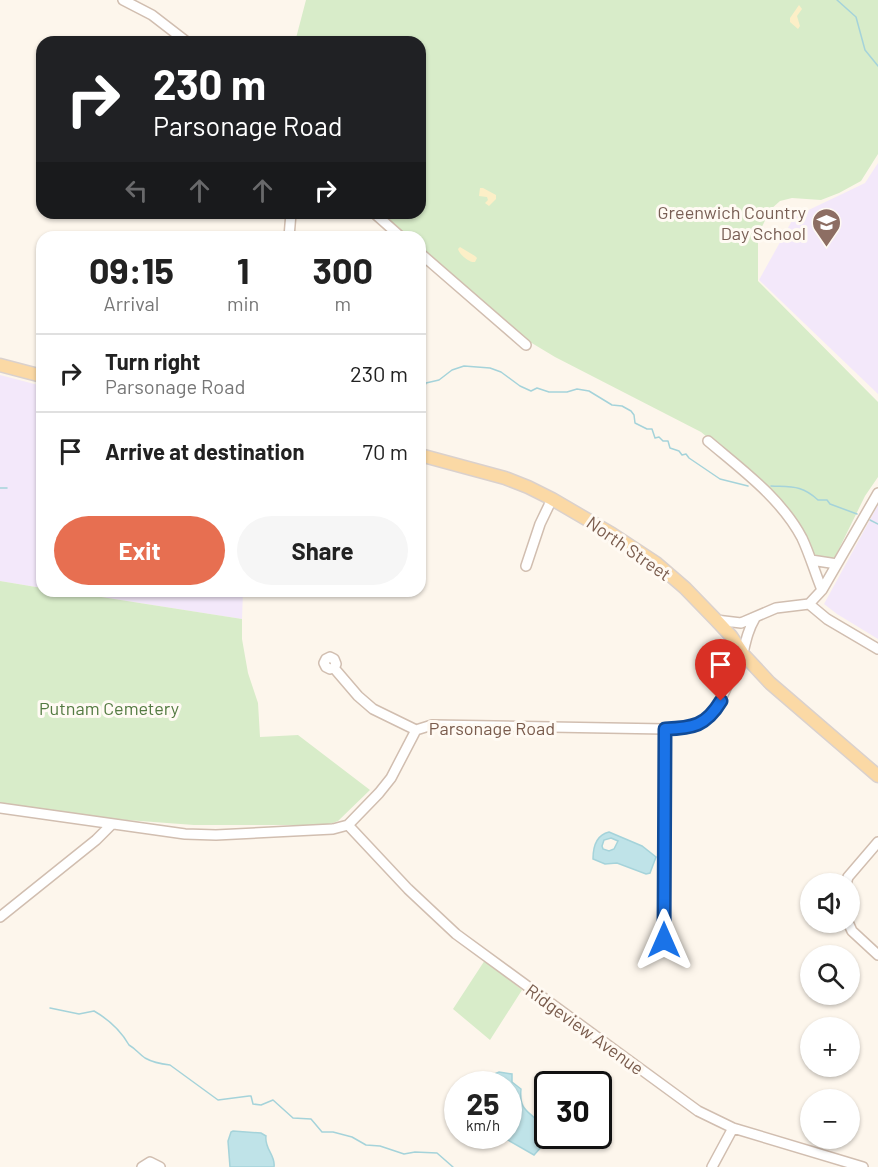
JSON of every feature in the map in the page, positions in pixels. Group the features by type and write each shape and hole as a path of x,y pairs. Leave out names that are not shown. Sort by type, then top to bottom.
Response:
{"main road":[{"path":"0,365 36,374"},
{"name":"North Street","path":"426,457 504,478 552,498 656,563 685,588 716,620 731,636 742,654 770,683 878,776"}],"street":[{"path":"123,0 152,15 179,36"},
{"path":"381,219 394,231"},
{"path":"426,258 526,345"},
{"path":"708,441 753,479 782,510 801,536 822,590"},
{"path":"716,620 741,623 776,608 809,604 822,590 878,493"},
{"path":"526,566 540,524 552,498"},
{"path":"811,560 837,564"},
{"path":"809,604 827,619 878,649"},
{"name":"Parsonage Road","path":"348,825 366,808 391,778 416,730 423,726 687,729 701,723 713,714 742,654 747,632 755,618"},
{"path":"334,668 358,696 373,709 416,730"},
{"path":"664,940 665,729"},
{"path":"0,808 185,834 216,835 333,829 348,825"},
{"path":"0,917 96,840 111,825"},
{"name":"Ridgeview Avenue","path":"348,825 408,889 456,934 674,1095 711,1119 733,1128 858,1166"},
{"path":"851,873 878,842"},
{"path":"854,933 878,955"},
{"path":"712,1167 733,1128"},
{"path":"142,1167 150,1162 160,1167"}],"shaded area":[{"name":"Greenwich Country Day School","path":"878,163 878,394 759,280 794,217 865,183"},
{"path":"0,375 36,384 36,587 0,581"},
{"path":"878,505 878,639 824,604"},
{"path":"101,597 243,597 242,619"}],"green space":[{"path":"306,0 878,0 878,154 861,181 839,193 821,200 792,198 780,201 770,210 758,235 758,281 878,402 878,477 865,496 835,557 826,561 812,556 781,506 728,454 701,432 555,357 505,327 426,255 426,231 399,231 386,219 426,219 426,36 297,36"},
{"name":"Putnam Cemetery","path":"0,581 36,587 36,597 101,597 242,619 242,639 248,673 258,703 260,737 298,735 370,790 338,821 327,825 194,825 100,818 0,803"},
{"path":"485,960 522,990 490,1040 453,1009"}],"sand":[{"path":"799,5 802,9 797,16 800,26 798,29 790,22 790,18"},
{"path":"480,188 496,195 496,199 489,206 485,203 488,200 487,197 479,196"},
{"path":"460,247 477,258 475,262 462,256 458,249"}],"water":[{"path":"609,832 642,846 656,857 650,873 646,874 617,863 605,864 593,859 596,842","holes":["611,838 618,841 614,849 609,851 603,849 604,840"]},
{"path":"522,1104 534,1118 534,1149 539,1149 534,1155 522,1148"},
{"path":"233,1131 261,1133 266,1136 274,1167 230,1167 228,1141"}],"waterway":[{"path":"837,0 856,17 865,50 878,66"},
{"path":"426,383 439,380 452,370 464,366 490,368 501,372 531,391 537,388 549,392 567,392 577,389 589,391 612,405 622,406 631,411 635,423 652,429 655,438 659,437 663,441 668,441 670,448 679,451 682,455 686,454 720,479 748,486"},
{"path":"771,486 802,489 818,500 827,500 830,504 857,514"},
{"path":"0,488 7,488"},
{"path":"870,520 878,524"},
{"path":"50,1008 79,1014 94,1011 114,1026 129,1045 145,1058 170,1065 218,1100 251,1096 253,1104 261,1105 273,1100 293,1118 311,1119 322,1132 333,1132 352,1137 366,1145 380,1146 404,1154 437,1153 453,1167"}],"place":[{"name":"Greenwich Country Day School","path":"827,248"}],"route":[{"path":"664,940 665,729 687,729 701,723 713,714 721,701"}]}
